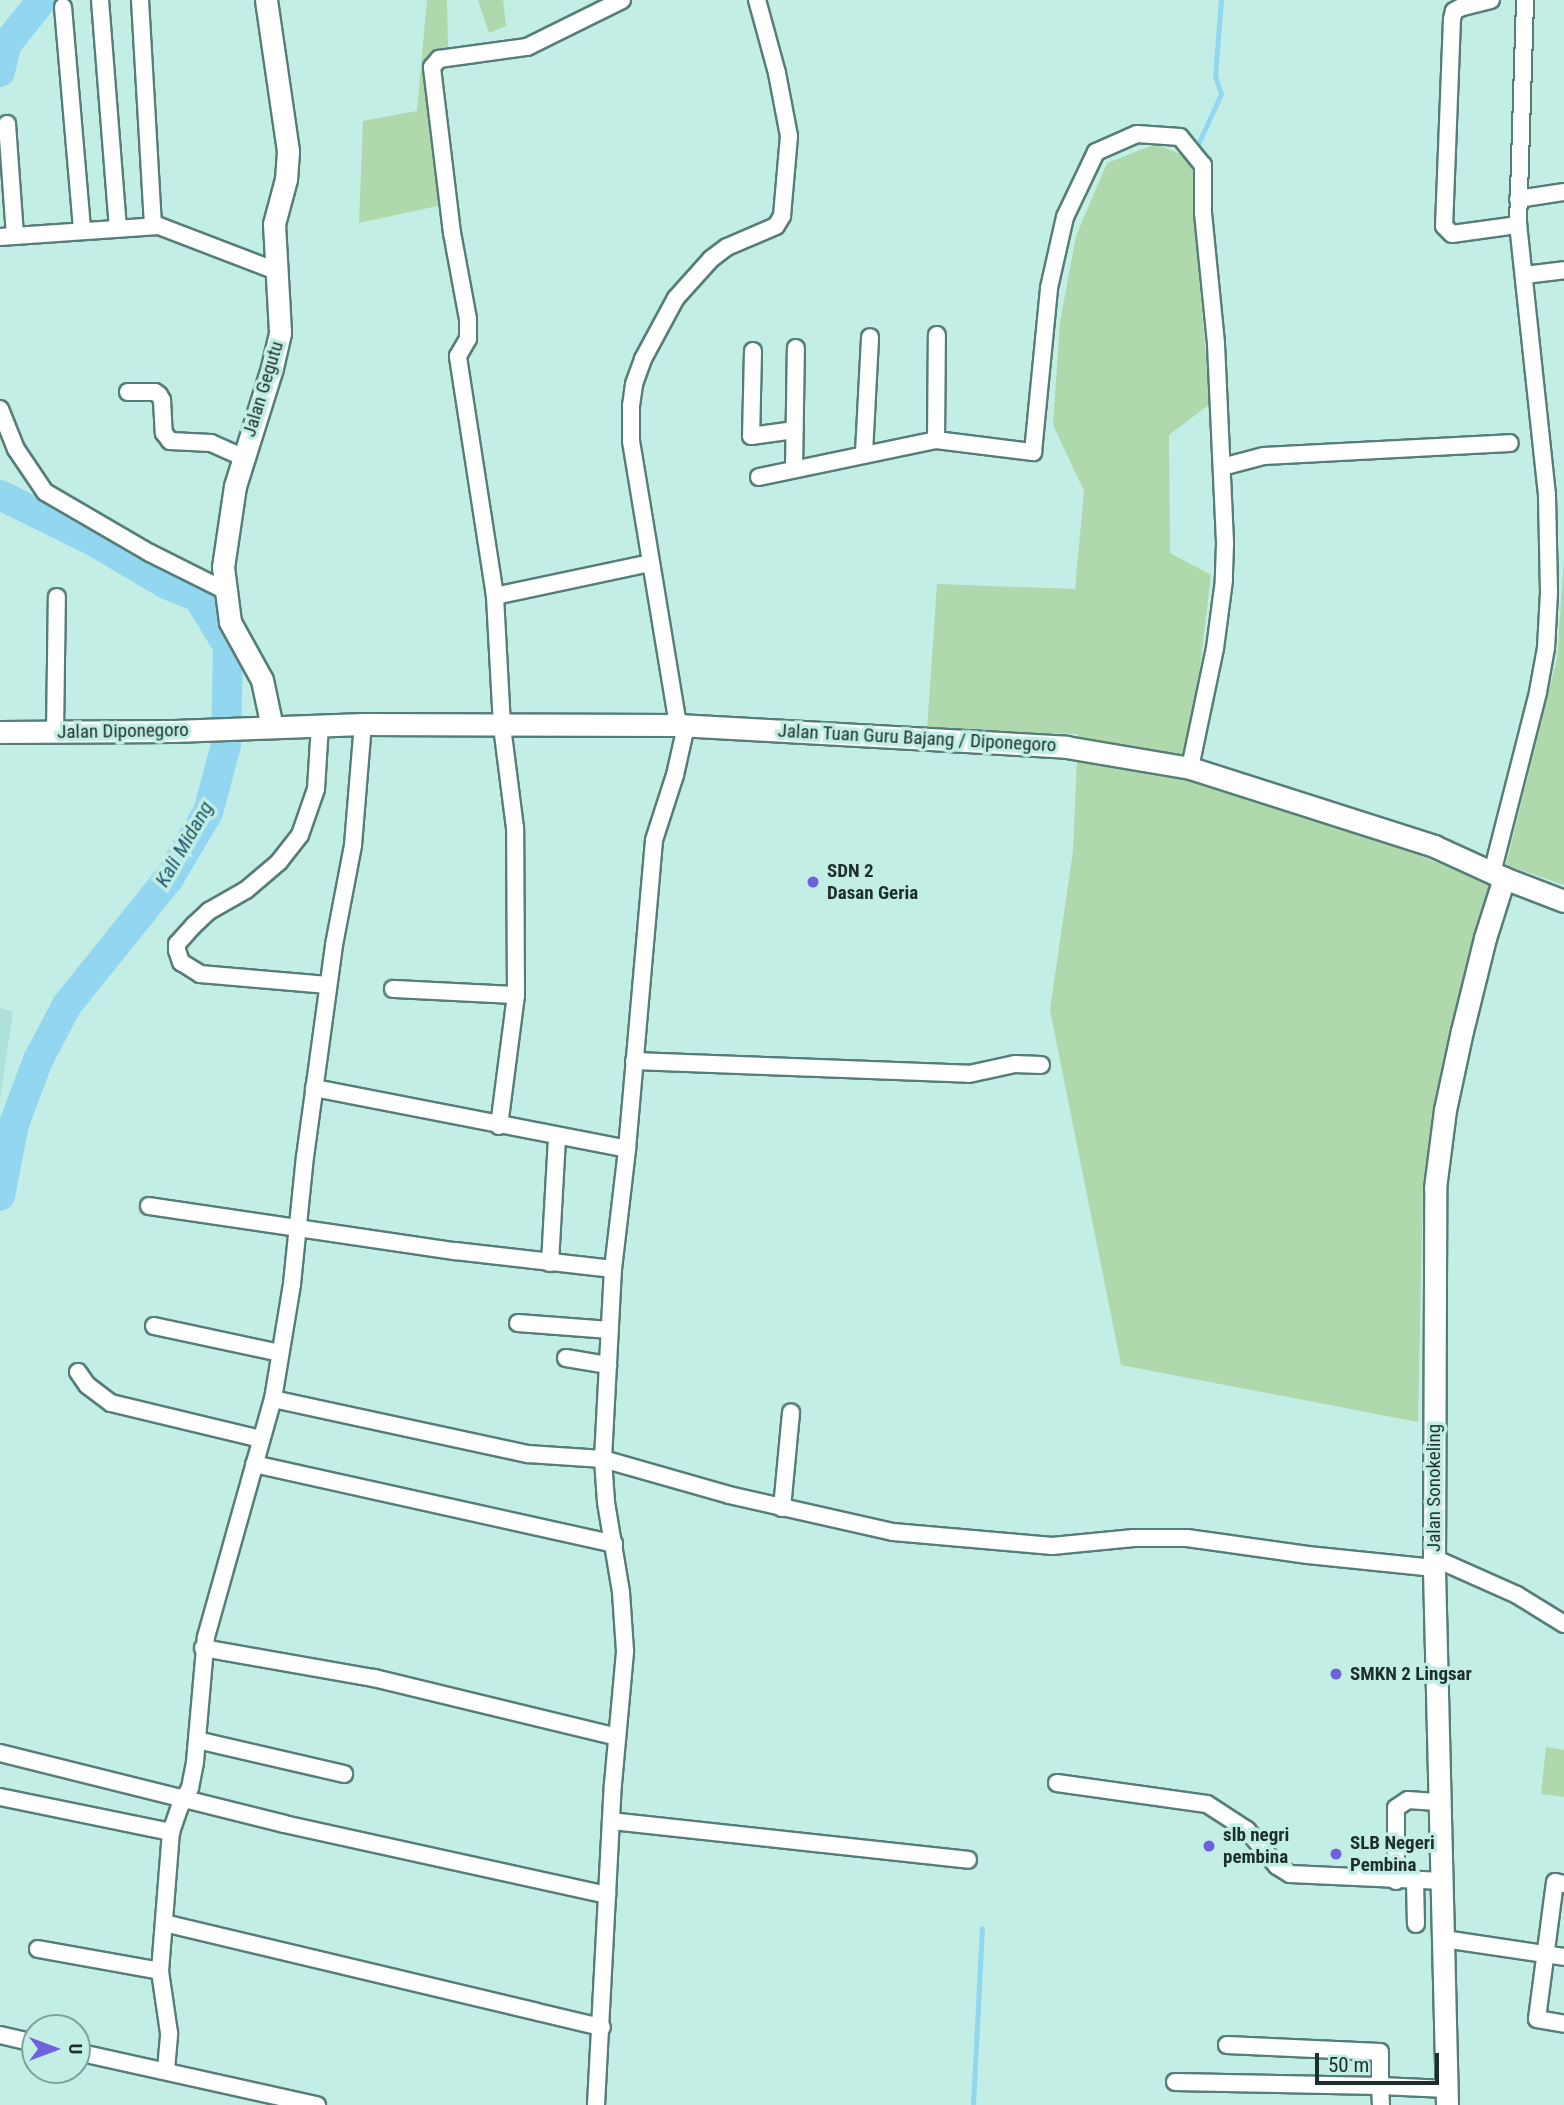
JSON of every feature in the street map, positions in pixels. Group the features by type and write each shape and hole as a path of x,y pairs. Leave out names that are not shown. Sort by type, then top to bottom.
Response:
{"street":[{"path":"100,0 118,227"},
{"path":"140,0 153,226"},
{"name":"Jalan Gegutu","path":"266,0 288,151 286,179 274,224 280,333 272,368 243,457 225,540 224,590 230,622 266,692 272,727"},
{"path":"499,1126 516,995 515,828 502,726 495,596 459,362 459,352 468,339 468,319 452,233 432,67 439,60 527,47 622,0"},
{"path":"596,2105 611,1821 625,1651 621,1592 603,1459 613,1269 628,1149 654,840 675,775 682,725 650,564 631,441 634,384 643,359 676,298 696,274 727,247 776,226 785,200 789,136 777,72 757,0"},
{"path":"1491,0 1454,11 1445,230 1463,233 1518,225"},
{"path":"1498,875 1546,648 1549,592 1547,495 1518,225 1525,0"},
{"path":"63,7 82,230"},
{"path":"6,124 8,237 153,226 168,228 276,271"},
{"path":"759,477 936,440 1033,452 1049,288 1065,217 1096,152 1137,134 1180,137 1203,165 1203,213 1216,344 1224,580 1209,685 1190,768"},
{"path":"1518,199 1564,192"},
{"path":"1525,275 1564,270"},
{"path":"936,440 937,335"},
{"path":"864,453 870,337"},
{"path":"794,469 796,348"},
{"path":"753,351 751,436 795,430"},
{"path":"128,392 155,392 159,395 162,400 164,433 170,441 211,443 243,457"},
{"path":"0,409 16,449 45,492 150,553 224,590"},
{"path":"1222,467 1264,456 1510,443"},
{"path":"495,596 650,564"},
{"path":"55,732 57,597"},
{"path":"166,2070 168,2024 160,1971 171,1832 195,1762 203,1648 273,1399 298,1227 328,985 353,845 363,724"},
{"name":"Jalan Tuan Guru Bajang / Diponegoro","path":"246,729 363,724 682,725 1066,747 1190,768 1423,842 1564,901"},
{"path":"320,725 316,789 300,835 279,862 246,890 209,911 194,925 177,944 177,950 181,962 200,974 328,985"},
{"name":"Jalan Diponegoro","path":"0,732 246,729"},
{"name":"Jalan Sonokeling","path":"1447,2097 1434,1563 1435,1188 1445,1110 1498,875"},
{"path":"393,989 516,995"},
{"path":"634,1061 969,1074 1015,1064 1041,1065"},
{"path":"314,1088 628,1149"},
{"path":"551,1263 557,1137"},
{"path":"149,1206 551,1263 613,1269"},
{"path":"518,1323 610,1330"},
{"path":"154,1326 280,1353"},
{"path":"566,1358 608,1365"},
{"path":"78,1372 87,1385 111,1403 261,1439"},
{"path":"273,1399 528,1454 603,1459 782,1508 893,1532 1035,1545 1187,1538 1308,1555 1434,1563 1517,1595 1564,1623"},
{"path":"782,1508 791,1412"},
{"path":"254,1465 614,1544"},
{"path":"203,1648 374,1678 617,1737"},
{"path":"197,1740 344,1774"},
{"path":"0,1753 51,1763 184,1800 607,1895"},
{"path":"1056,1783 1207,1804 1247,1830 1277,1866 1290,1874 1396,1881 1443,1881"},
{"path":"0,1797 171,1832"},
{"path":"1396,1881 1396,1808 1408,1800 1440,1802"},
{"path":"611,1821 968,1860"},
{"path":"1415,1881 1416,1924"},
{"path":"1564,1884 1555,1882 1537,2019 1564,2024"},
{"path":"164,1923 602,2027"},
{"path":"1444,1939 1564,1957"},
{"path":"37,1949 160,1971"},
{"path":"0,2035 21,2040"},
{"path":"1227,2045 1380,2052 1381,2105"},
{"path":"91,2055 317,2105"},
{"path":"1175,2082 1380,2086 1447,2097"}],"shaded area":[{"path":"0,1008 13,1012 0,1099"}],"green space":[{"path":"427,0 447,0 448,47 427,65 442,205 359,223 363,121 417,111"},
{"path":"478,0 503,0 506,26 489,33"},
{"path":"1156,144 1195,160 1193,207 1210,404 1169,435 1170,553 1211,575 1187,777 1368,833 1489,885 1452,1035 1423,1187 1418,1422 1121,1365 1050,1010 1073,851 1078,734 927,730 937,584 1075,589 1084,491 1053,425 1060,322 1076,236 1107,163"},
{"path":"1564,559 1564,885 1506,865 1557,658"},
{"path":"1546,1747 1564,1750 1564,1797 1541,1794"}],"waterway":[{"name":"Kali Midang","path":"0,72 6,45 42,0"},
{"path":"1199,142 1221,94 1215,76 1221,0"},
{"name":"Kali Midang","path":"0,495 97,543 166,584 198,597 228,646 226,745 208,812 169,878 67,1005 38,1060 14,1124 0,1196"},
{"path":"973,2105 982,1928"}],"place":[{"name":"SDN 2 Dasan Geria","path":"813,882"},
{"name":"SMKN 2 Lingsar","path":"1336,1674"},
{"name":"slb negri pembina","path":"1209,1846"},
{"name":"SLB Negeri Pembina","path":"1336,1854"}]}
